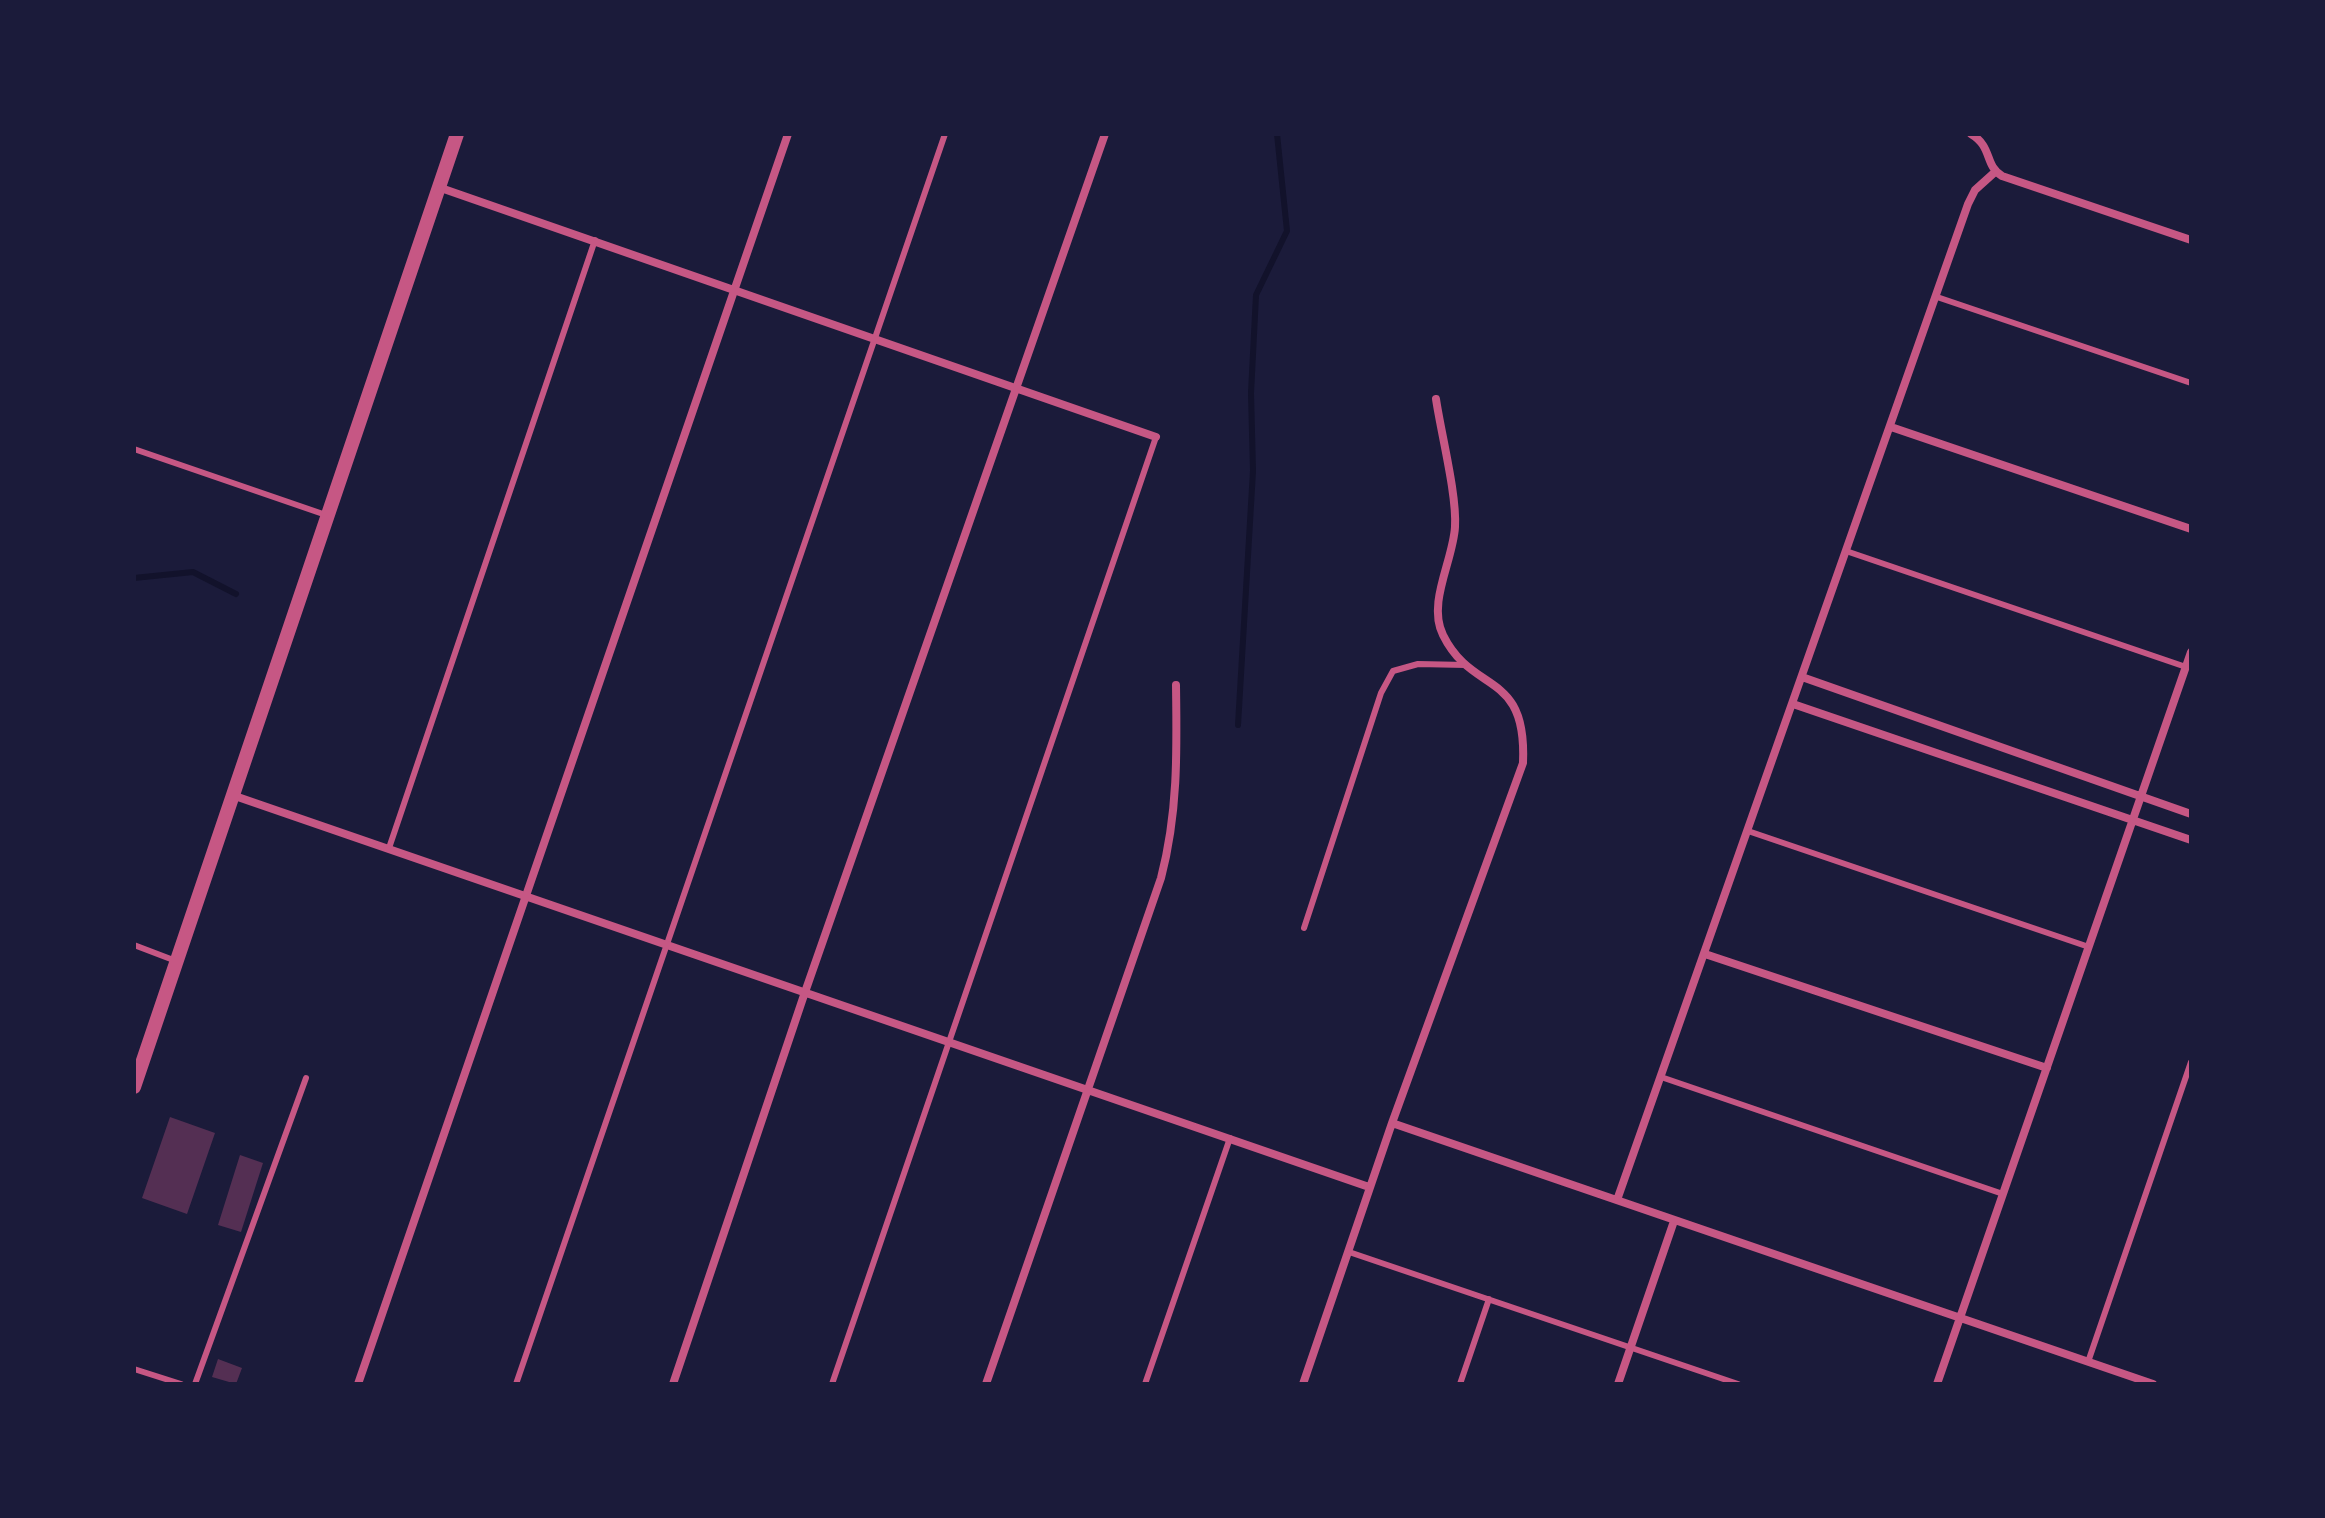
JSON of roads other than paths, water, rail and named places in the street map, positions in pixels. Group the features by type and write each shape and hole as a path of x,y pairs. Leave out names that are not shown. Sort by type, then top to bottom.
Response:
{"street":[{"path":"134,1087 457,134"},
{"path":"358,1384 788,134"},
{"path":"673,1384 804,995 1105,134"},
{"path":"1971,134 1986,146 1995,172"},
{"path":"1995,172 2191,240"},
{"path":"1617,1200 1968,204 1975,190 1995,172"},
{"path":"438,187 1156,437"},
{"path":"1303,1384 1369,1187 1523,763 1524,729 1517,709 1442,635 1438,604 1455,524 1436,399"},
{"path":"1891,427 2191,529"},
{"path":"1937,1384 2191,652"},
{"path":"1802,677 2191,814"},
{"path":"986,1384 1089,1092 1173,833 1179,755 1176,685"},
{"path":"1793,704 2191,840"},
{"path":"232,795 804,995 1369,1187"},
{"path":"1705,954 2047,1068"},
{"path":"1392,1123 2153,1384"},
{"path":"1618,1384 1674,1221"}],"lane":[{"path":"516,1384 945,134"},
{"path":"389,848 595,240"},
{"path":"1937,297 2191,383"},
{"path":"832,1384 1156,437"},
{"path":"134,449 326,515"},
{"path":"1846,551 2186,667"},
{"path":"1304,928 1381,693 1393,671 1418,664 1470,665"},
{"path":"1748,831 2089,947"},
{"path":"134,945 176,961"},
{"path":"2088,1362 2191,1062"},
{"path":"1661,1077 2003,1194"},
{"path":"195,1384 306,1078"},
{"path":"1145,1384 1230,1138"},
{"path":"1349,1252 1738,1384"},
{"path":"1460,1384 1489,1299"},
{"path":"134,1369 181,1384"}],"waterway":[{"path":"1238,725 1253,471 1251,393 1256,295 1287,231 1277,134"},
{"path":"134,578 193,572 236,594"}]}
